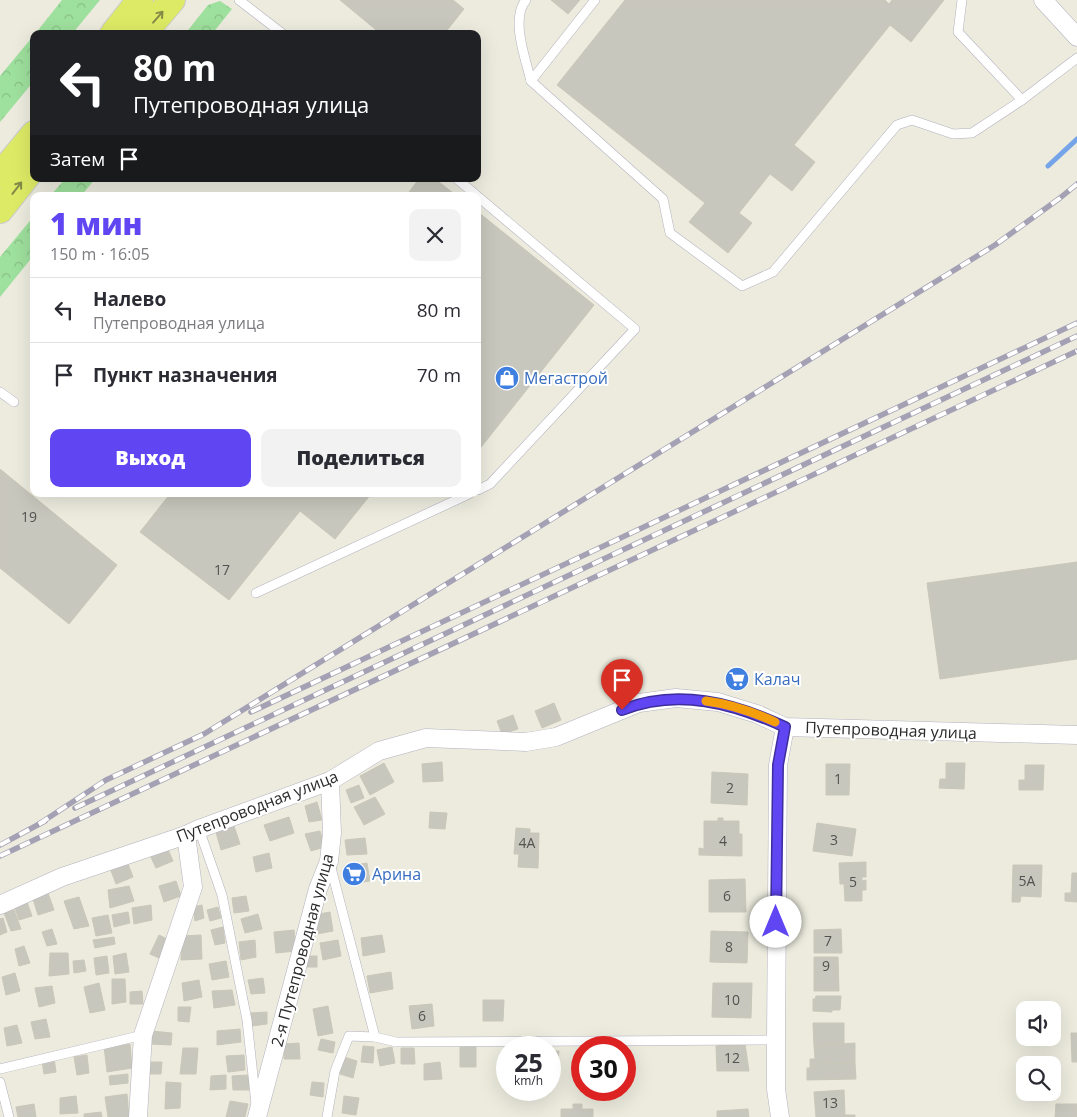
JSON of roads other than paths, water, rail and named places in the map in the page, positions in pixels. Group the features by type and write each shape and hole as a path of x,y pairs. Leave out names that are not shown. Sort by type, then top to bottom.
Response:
{"main road":[{"path":"116,30 140,0"},
{"path":"146,30 172,0"},
{"path":"0,175 30,139"},
{"path":"0,210 30,172"}],"street":[{"path":"1043,0 1077,37"},
{"name":"Путепроводная улица","path":"0,905 62,877 330,781 379,751 426,738 526,742 556,737 639,703 676,698 718,702 757,714 785,727 1077,735"},
{"path":"780,1117 776,1089 778,765 785,727"},
{"name":"2-я Путепроводная улица","path":"257,1117 318,889 329,861 332,833 330,781"},
{"path":"138,1117 143,1034 193,887 192,832"}],"lane":[{"path":"239,0 278,30"},
{"path":"526,0 519,15 520,33 531,81 663,199 670,233 742,286 773,272 896,125 912,120 953,134 972,133 1022,100 1077,58"},
{"path":"531,81 595,0"},
{"path":"962,0 958,32 1022,100"},
{"path":"461,182 472,192"},
{"path":"481,199 635,329 490,484 481,488"},
{"path":"0,392 14,402"},
{"path":"256,594 463,497"},
{"path":"192,832 222,896 247,1020 257,1117"},
{"path":"329,861 375,1037"},
{"path":"0,1069 143,1034"},
{"path":"327,1117 335,1072 349,1036 375,1037 396,1042 776,1040"},
{"path":"0,1082 9,1117"}],"waterway":[{"path":"1048,166 1077,139"}],"railway":[{"path":"39,824 106,780 204,734 995,245 1077,184"},
{"path":"251,712 1077,323"},
{"path":"75,808 1077,336"},
{"path":"0,856 1077,351"},
{"path":"0,845 45,821"}],"place":[{"name":"Мегастрой","path":"507,378"},
{"name":"Калач","path":"737,679"},
{"name":"Арина","path":"354,874"}]}
